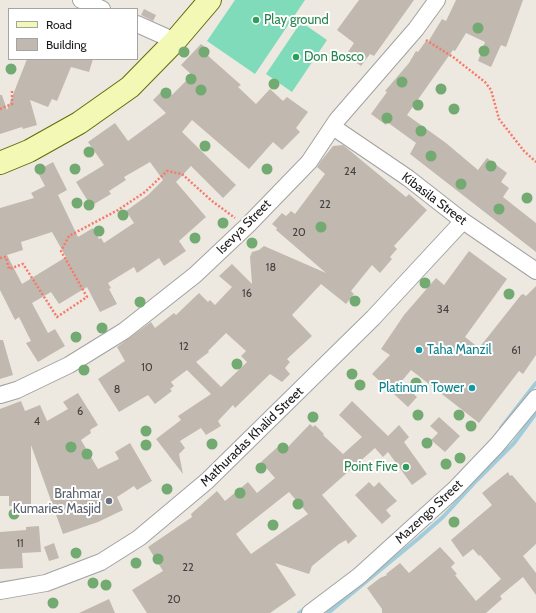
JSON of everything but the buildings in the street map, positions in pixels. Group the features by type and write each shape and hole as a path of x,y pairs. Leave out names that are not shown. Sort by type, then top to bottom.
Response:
{"street":[{"path":"81,0 100,8"},
{"path":"0,163 29,151 79,123 130,87 175,41 210,0"},
{"name":"Isevya Street","path":"0,395 17,390 68,365 124,331 195,275 248,225 308,162 333,127 416,29 437,0"},
{"path":"138,24 175,41"},
{"name":"Kibasila Street","path":"333,127 408,178 463,221 536,271"},
{"name":"Mathuradas Khalid Street","path":"0,591 46,583 101,562 140,538 213,476 373,318 463,221"},
{"name":"Mazengo Street","path":"310,613 360,576 455,489 497,445 536,398"}],"path":[{"path":"416,29 428,41 453,57 485,82 491,90 499,119 524,151 536,162"},
{"path":"0,109 12,104 12,90"},
{"path":"0,258 6,257 9,269 23,264 57,317 86,297 61,251 69,236 118,210 145,192 167,171 182,174 221,208 248,225"}],"green space":[{"name":"Play ground","path":"235,0 305,0 255,74 207,41"},
{"name":"Don Bosco","path":"301,22 327,40 292,92 266,74"}],"waterway":[{"path":"501,428 536,383"},
{"path":"328,613 443,517 514,443 536,413"},
{"path":"299,613 307,607"}],"place":[{"name":"Play ground","path":"256,20"},
{"name":"Don Bosco","path":"296,57"},
{"name":"Taha Manzil","path":"419,350"},
{"name":"Platinum Tower","path":"472,388"},
{"name":"Point Five","path":"406,467"},
{"name":"Brahmar Kumaries Masjid","path":"109,501"}]}
